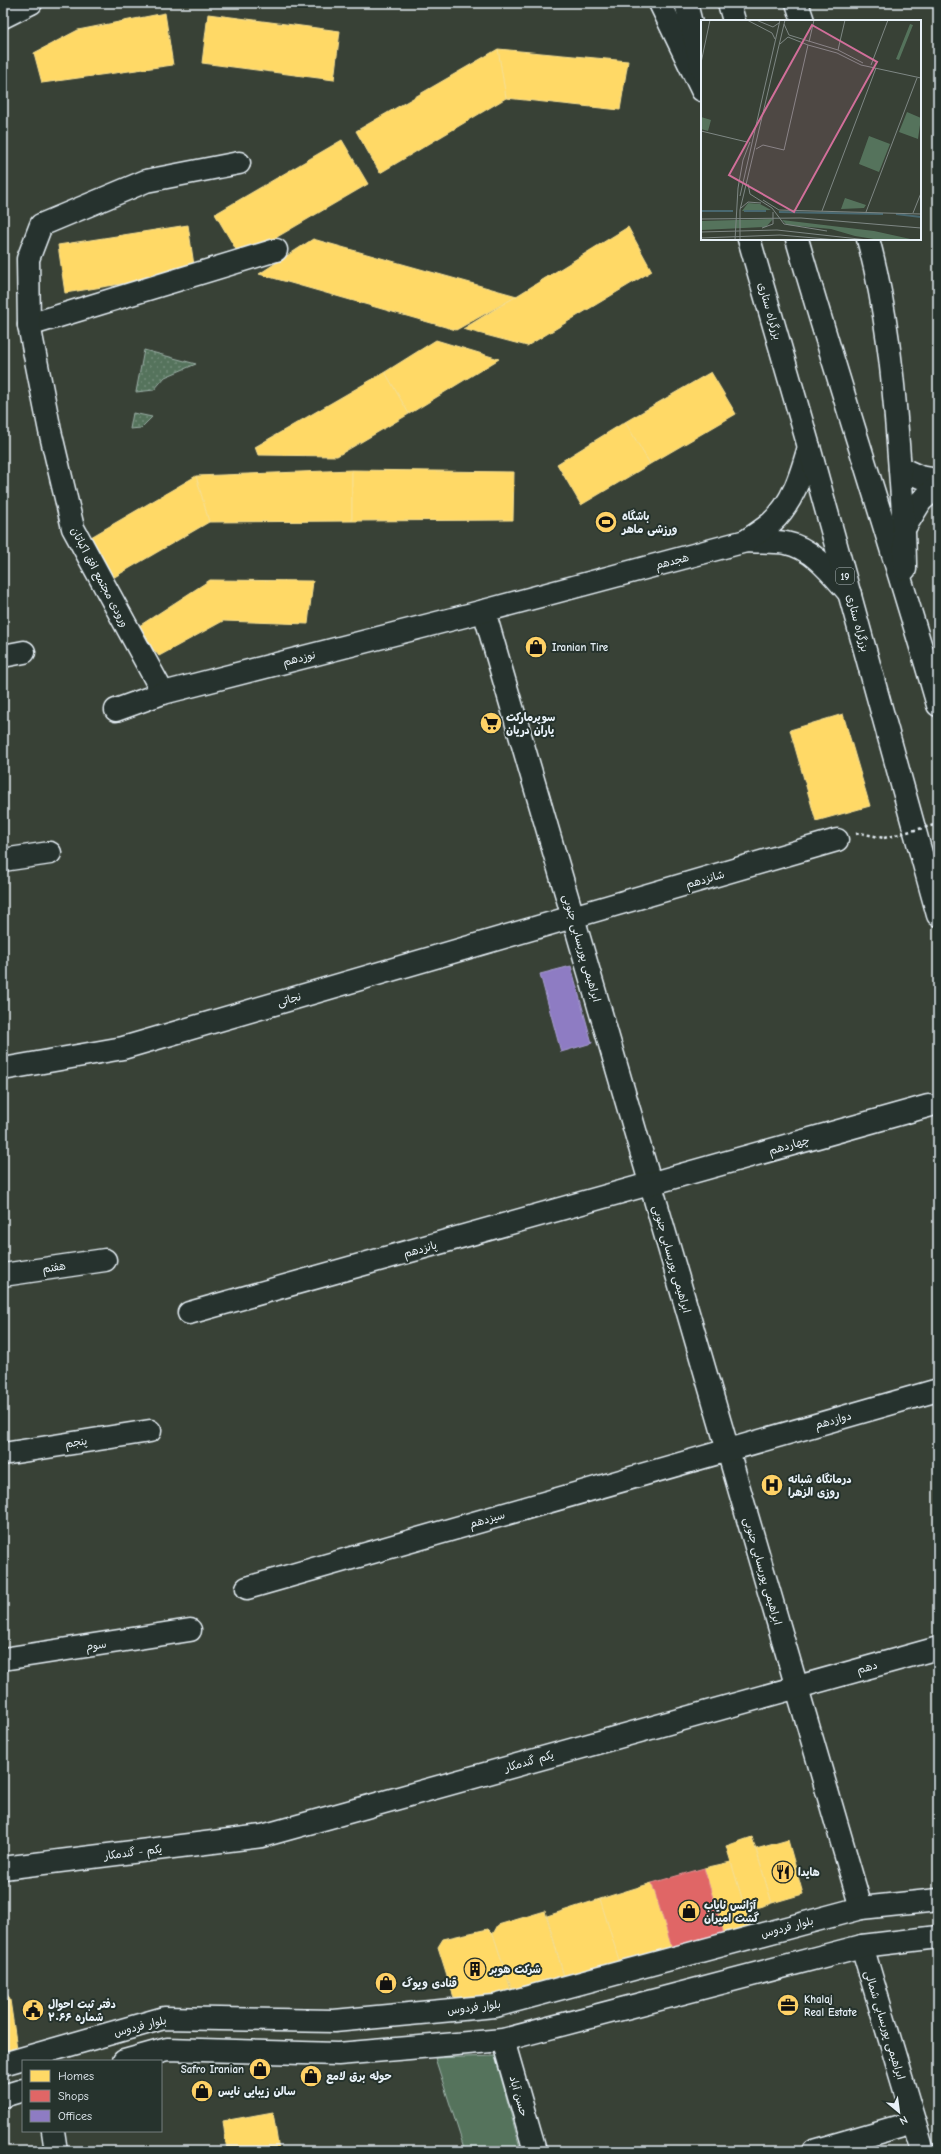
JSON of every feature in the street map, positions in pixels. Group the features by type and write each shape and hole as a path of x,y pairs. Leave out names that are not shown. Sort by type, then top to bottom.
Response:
{"main road":[{"path":"3,17 31,3"},
{"path":"660,3 701,88"},
{"path":"686,3 701,65"},
{"path":"730,3 734,20"},
{"path":"797,3 803,20"},
{"name":"ورودی مجتمع افق اکباتان","path":"163,693 73,528 50,431 29,325 28,259 41,225 146,180 239,163"},
{"name":"بزرگراه ستاری","path":"750,240 850,594 938,915"},
{"path":"796,240 844,400 905,592 938,705"},
{"path":"868,240 874,261 893,371 904,527 905,592"},
{"path":"29,325 276,250"},
{"name":"هجدهم","path":"484,611 746,541 771,523 784,509 798,484 809,447"},
{"path":"900,468 920,477 938,480"},
{"path":"904,527 921,501 938,486"},
{"path":"746,541 786,543 806,551 829,570 850,594"},
{"name":"نوزدهم","path":"116,710 163,693 484,611"},
{"name":"ابراهیمی پوربسابی جنوبی","path":"484,611 861,1908"},
{"name":"شانزدهم","path":"573,917 837,840"},
{"path":"3,860 50,853"},
{"name":"نجاتی","path":"3,1068 123,1048 573,917"},
{"name":"چهاردهم","path":"650,1184 928,1106"},
{"name":"پانزدهم","path":"189,1313 650,1184"},
{"name":"هفتم","path":"3,1275 105,1260"},
{"name":"دوازدهم","path":"727,1449 938,1390"},
{"name":"پنجم","path":"3,1454 150,1431"},
{"name":"سیزدهم","path":"247,1588 727,1449"},
{"name":"سوم","path":"3,1659 190,1630"},
{"name":"دهم","path":"797,1687 938,1648"},
{"name":"یکم گندمکار","path":"262,1836 797,1687"},
{"name":"یکم - گندمکار","path":"3,1868 262,1836"},
{"name":"بلوار فردوس","path":"3,2064 164,2018 334,2021 495,2006 861,1908 938,1900"},
{"path":"128,2060 167,2049 338,2054 503,2040 862,1946 938,1937"},
{"name":"ابراهیمی پوربسابی شمالی","path":"862,1946 923,2151"},
{"name":"حسن آباد","path":"503,2040 535,2151"},
{"path":"3,2096 22,2090"},
{"path":"813,2151 914,2122"},
{"path":"53,2132 56,2151"}],"path":[{"path":"837,840 860,833 884,838 938,824"}],"green space":[{"path":"144,350 196,364 165,377 154,390 136,392"},
{"path":"133,413 152,417 141,428 130,429"},
{"path":"495,2056 521,2151 465,2151 435,2058"}],"building: Homes":[{"path":"165,13 173,65 42,83 34,53 78,30"},
{"path":"208,14 340,31 334,80 202,63"},
{"path":"498,49 628,61 620,110 506,98"},
{"path":"498,49 506,98 380,173 356,131"},
{"path":"342,140 368,184 241,258 215,214"},
{"path":"188,225 195,272 65,293 58,245"},
{"path":"628,227 652,271 527,346 463,329"},
{"path":"313,239 517,296 456,330 259,274"},
{"path":"436,340 499,359 409,414 385,372"},
{"path":"385,372 409,414 337,456 258,455 255,447"},
{"path":"711,372 736,414 650,464 625,422"},
{"path":"625,422 650,464 581,505 557,464"},
{"path":"352,470 352,521 209,522 196,476"},
{"path":"352,470 514,472 513,520 352,521"},
{"path":"196,476 209,522 111,579 91,537"},
{"path":"210,580 313,581 308,624 223,621 159,656 136,628"},
{"path":"843,714 870,806 816,821 790,730"},
{"path":"752,1837 772,1903 746,1911 726,1846"},
{"path":"788,1840 803,1894 772,1903 756,1849"},
{"path":"731,1862 752,1932 725,1938 704,1868"},
{"path":"652,1883 674,1954 622,1970 600,1899"},
{"path":"600,1899 622,1970 566,1983 547,1916"},
{"path":"545,1911 564,1977 512,1990 493,1934 498,1925"},
{"name":"شرکت هوبر","path":"488,1929 493,1934 513,1996 456,2004 438,1947 443,1939"},
{"path":"7,1994 10,2000 18,2055 3,2058 3,1995"},
{"path":"273,2112 279,2151 227,2151 223,2121"}],"building: Shops":[{"name":"آژانس نایاب گشت امیران","path":"704,1868 725,1938 674,1954 652,1883"}],"building: Offices":[{"path":"571,966 592,1043 561,1052 540,974"}],"place":[{"name":"باشگاه ورزشی ماهر","path":"606,522"},
{"name":"Iranian Tire","path":"536,647"},
{"name":"سوپرمارکت یاران دریان","path":"491,723"},
{"name":"درمانگاه شبانه روزی الزهرا","path":"772,1485"},
{"name":"هایدا","path":"783,1872"},
{"name":"آژانس نایاب گشت امیران","path":"689,1911"},
{"name":"شرکت هوبر","path":"475,1969"},
{"name":"قنادی ویوگ","path":"386,1983"},
{"name":"Khalaj Real Estate","path":"788,2005"},
{"name":"دفتر ثبت احوال شماره ۲۰۶۶","path":"33,2010"},
{"name":"Safro Iranian","path":"260,2069"},
{"name":"حوله برق لامع","path":"311,2076"},
{"name":"سالن زیبایی نایس","path":"202,2091"}]}
